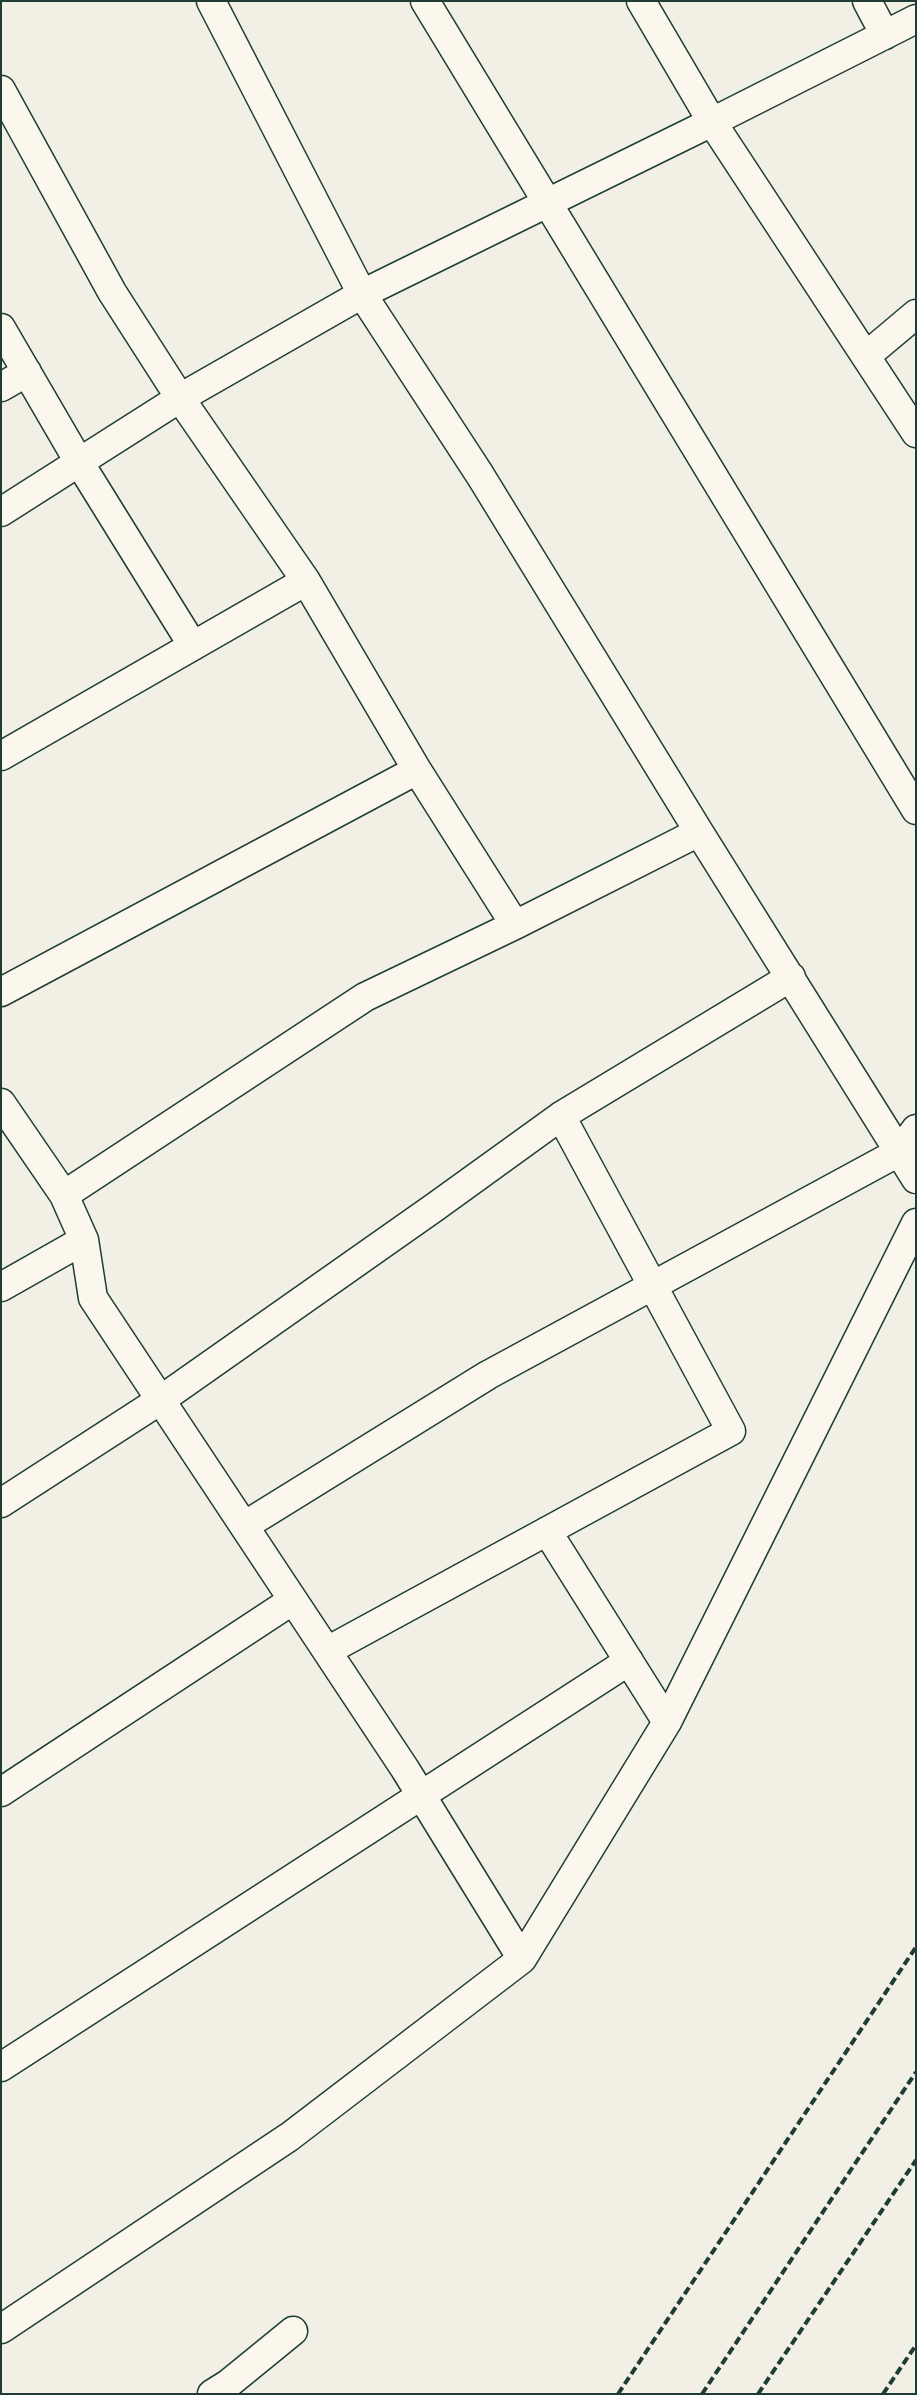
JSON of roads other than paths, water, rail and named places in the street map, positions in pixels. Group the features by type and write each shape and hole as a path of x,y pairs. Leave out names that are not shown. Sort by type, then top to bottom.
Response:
{"street":[{"path":"211,1 362,294 480,475 699,832 916,1180"},
{"path":"425,1 916,810"},
{"path":"641,1 712,122 916,433"},
{"path":"867,1 885,35"},
{"path":"1,512 180,398 362,294 712,122 916,19"},
{"path":"1,90 112,292 180,398 306,581 417,770 515,925"},
{"path":"866,356 916,314"},
{"path":"1,328 79,462 193,646"},
{"path":"1,387 27,372"},
{"path":"1,756 306,581"},
{"path":"1,992 417,770"},
{"path":"64,1195 365,997 515,925 699,832"},
{"path":"1,1503 162,1399 561,1116 790,978"},
{"path":"1,1103 64,1195 84,1240 93,1298 162,1399 421,1794 522,1959"},
{"path":"326,1651 731,1431 651,1286 561,1116"},
{"path":"244,1526 488,1375 899,1152 916,1129"},
{"path":"1,2329 288,2137 522,1959 667,1722 916,1222"},
{"path":"1,1287 84,1240"},
{"path":"547,1531 667,1722"},
{"path":"1,1792 293,1600"},
{"path":"1,2067 629,1661"},
{"path":"212,2394 228,2384 293,2331"}],"railway":[{"path":"618,2394 916,1947"},
{"path":"702,2394 916,2072"},
{"path":"758,2394 916,2160"},
{"path":"883,2394 916,2345"}]}
